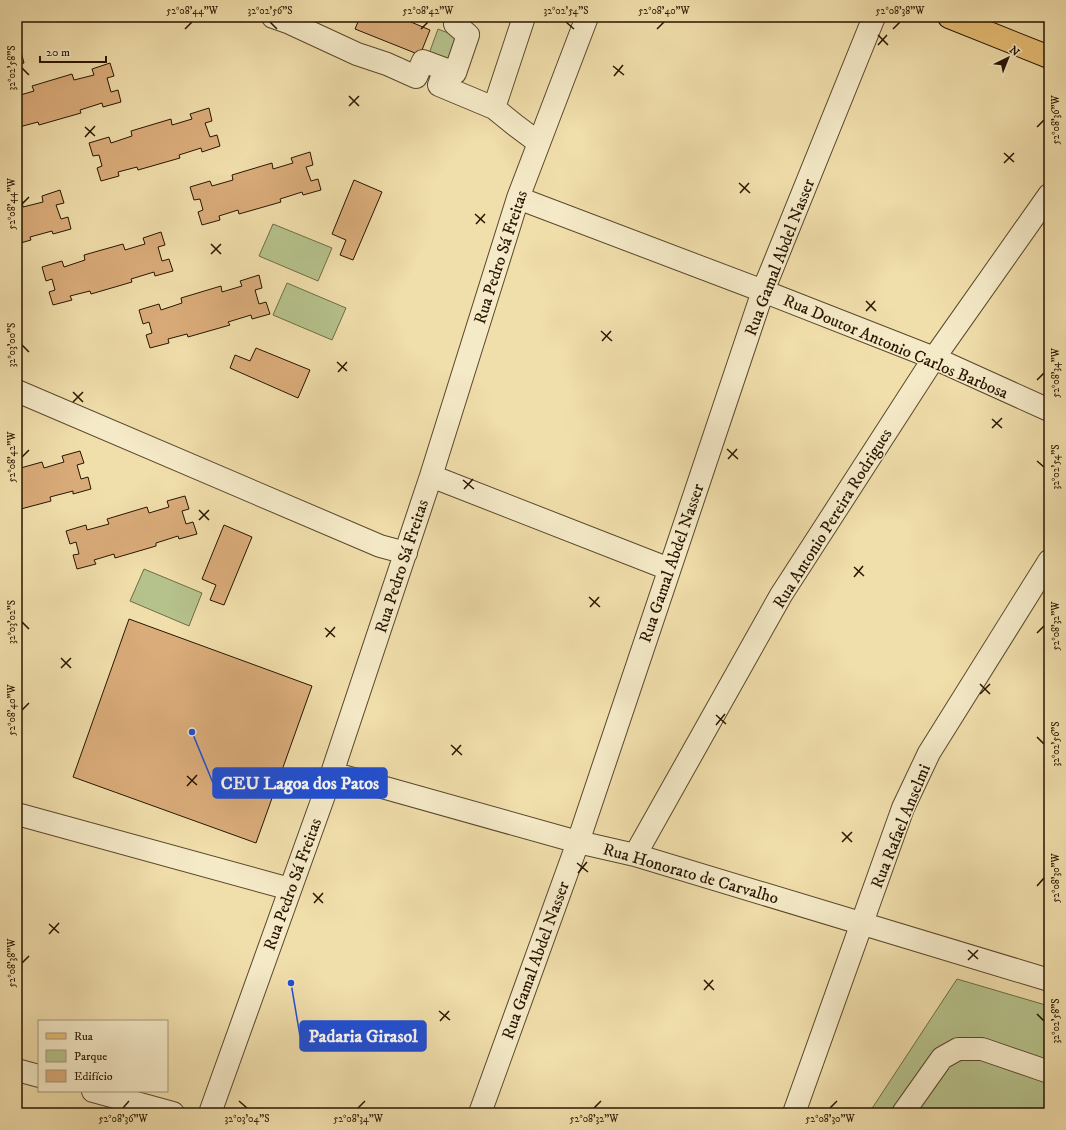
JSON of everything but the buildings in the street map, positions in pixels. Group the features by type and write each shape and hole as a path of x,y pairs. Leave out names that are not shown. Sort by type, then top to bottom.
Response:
{"main road":[{"path":"949,17 1049,57"}],"street":[{"path":"290,19 357,54 387,64 416,77 422,61 455,72 468,35 455,24 458,17"},
{"path":"494,108 524,17"},
{"name":"Rua Pedro Sá Freitas","path":"210,1113 332,773 431,476 518,198 587,17"},
{"name":"Rua Gamal Abdel Nasser","path":"480,1113 578,842 763,291 874,17"},
{"path":"445,69 439,85 494,108 540,143"},
{"name":"Rua Antonio Pereira Rodrigues","path":"635,855 781,595 934,358 1049,195"},
{"name":"Rua Doutor Antonio Carlos Barbosa","path":"518,198 934,358 1049,410"},
{"path":"17,391 380,546 406,553"},
{"path":"431,476 669,569"},
{"name":"Rua Rafael Anselmi","path":"794,1113 903,808 929,753 1049,561"},
{"name":"Rua Honorato de Carvalho","path":"332,773 578,842 635,855 1049,980"},
{"path":"17,814 290,889"},
{"path":"902,1113 942,1058 958,1049 982,1049 1049,1072"},
{"path":"17,1070 38,1076"},
{"path":"97,1092 173,1113"}],"green space":[{"path":"438,29 464,39 453,69 427,59"},
{"path":"273,224 332,248 318,281 259,256"},
{"path":"287,283 346,308 332,340 273,315"},
{"path":"144,569 202,593 189,626 130,601"},
{"path":"957,979 1049,1006 1049,1113 869,1113"}],"place":[{"name":"CEU Lagoa dos Patos","path":"192,732"},
{"name":"Padaria Girasol","path":"291,983"}]}
